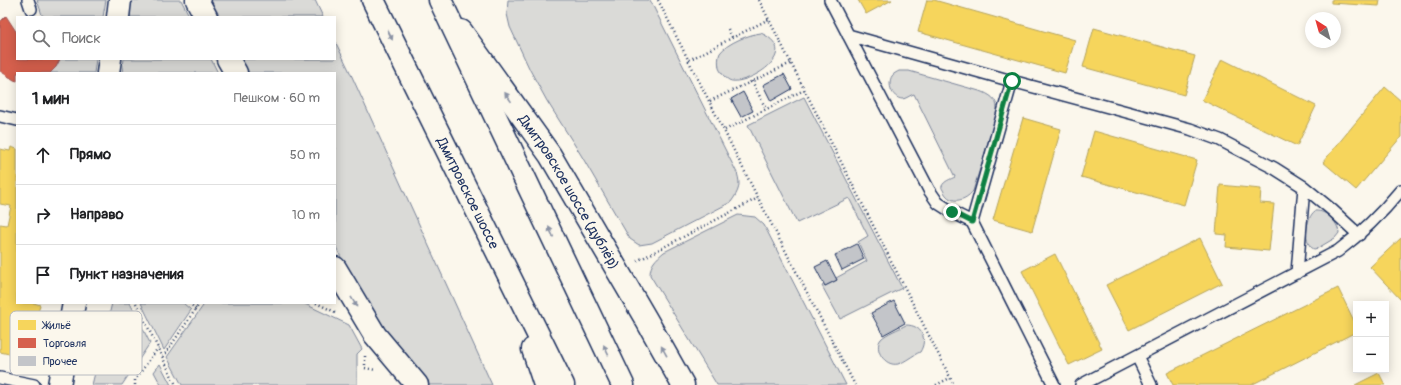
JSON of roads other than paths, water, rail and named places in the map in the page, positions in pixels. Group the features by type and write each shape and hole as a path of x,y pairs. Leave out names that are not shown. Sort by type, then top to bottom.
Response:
{"main road":[{"path":"118,16 120,0"},
{"path":"197,0 205,16"},
{"name":"Дмитровское шоссе","path":"373,0 563,385"},
{"path":"442,3 623,385"},
{"name":"Дмитровское шоссе (дублёр)","path":"442,3 550,155 683,385"},
{"path":"108,72 110,60"},
{"path":"229,60 235,72"},
{"path":"503,263 545,385"},
{"path":"336,270 375,335 417,385"},
{"path":"59,385 61,375"}],"lane":[{"path":"830,0 929,190 938,203 972,222 1054,385"},
{"path":"848,35 1190,129 1220,140 1274,168 1304,188 1359,234"},
{"path":"972,222 1012,81"},
{"path":"0,116 16,120"},
{"path":"1297,273 1304,188"},
{"path":"1081,385 1338,251 1380,214 1401,190"},
{"path":"1137,356 1151,385"},
{"path":"0,378 34,385"}]}
